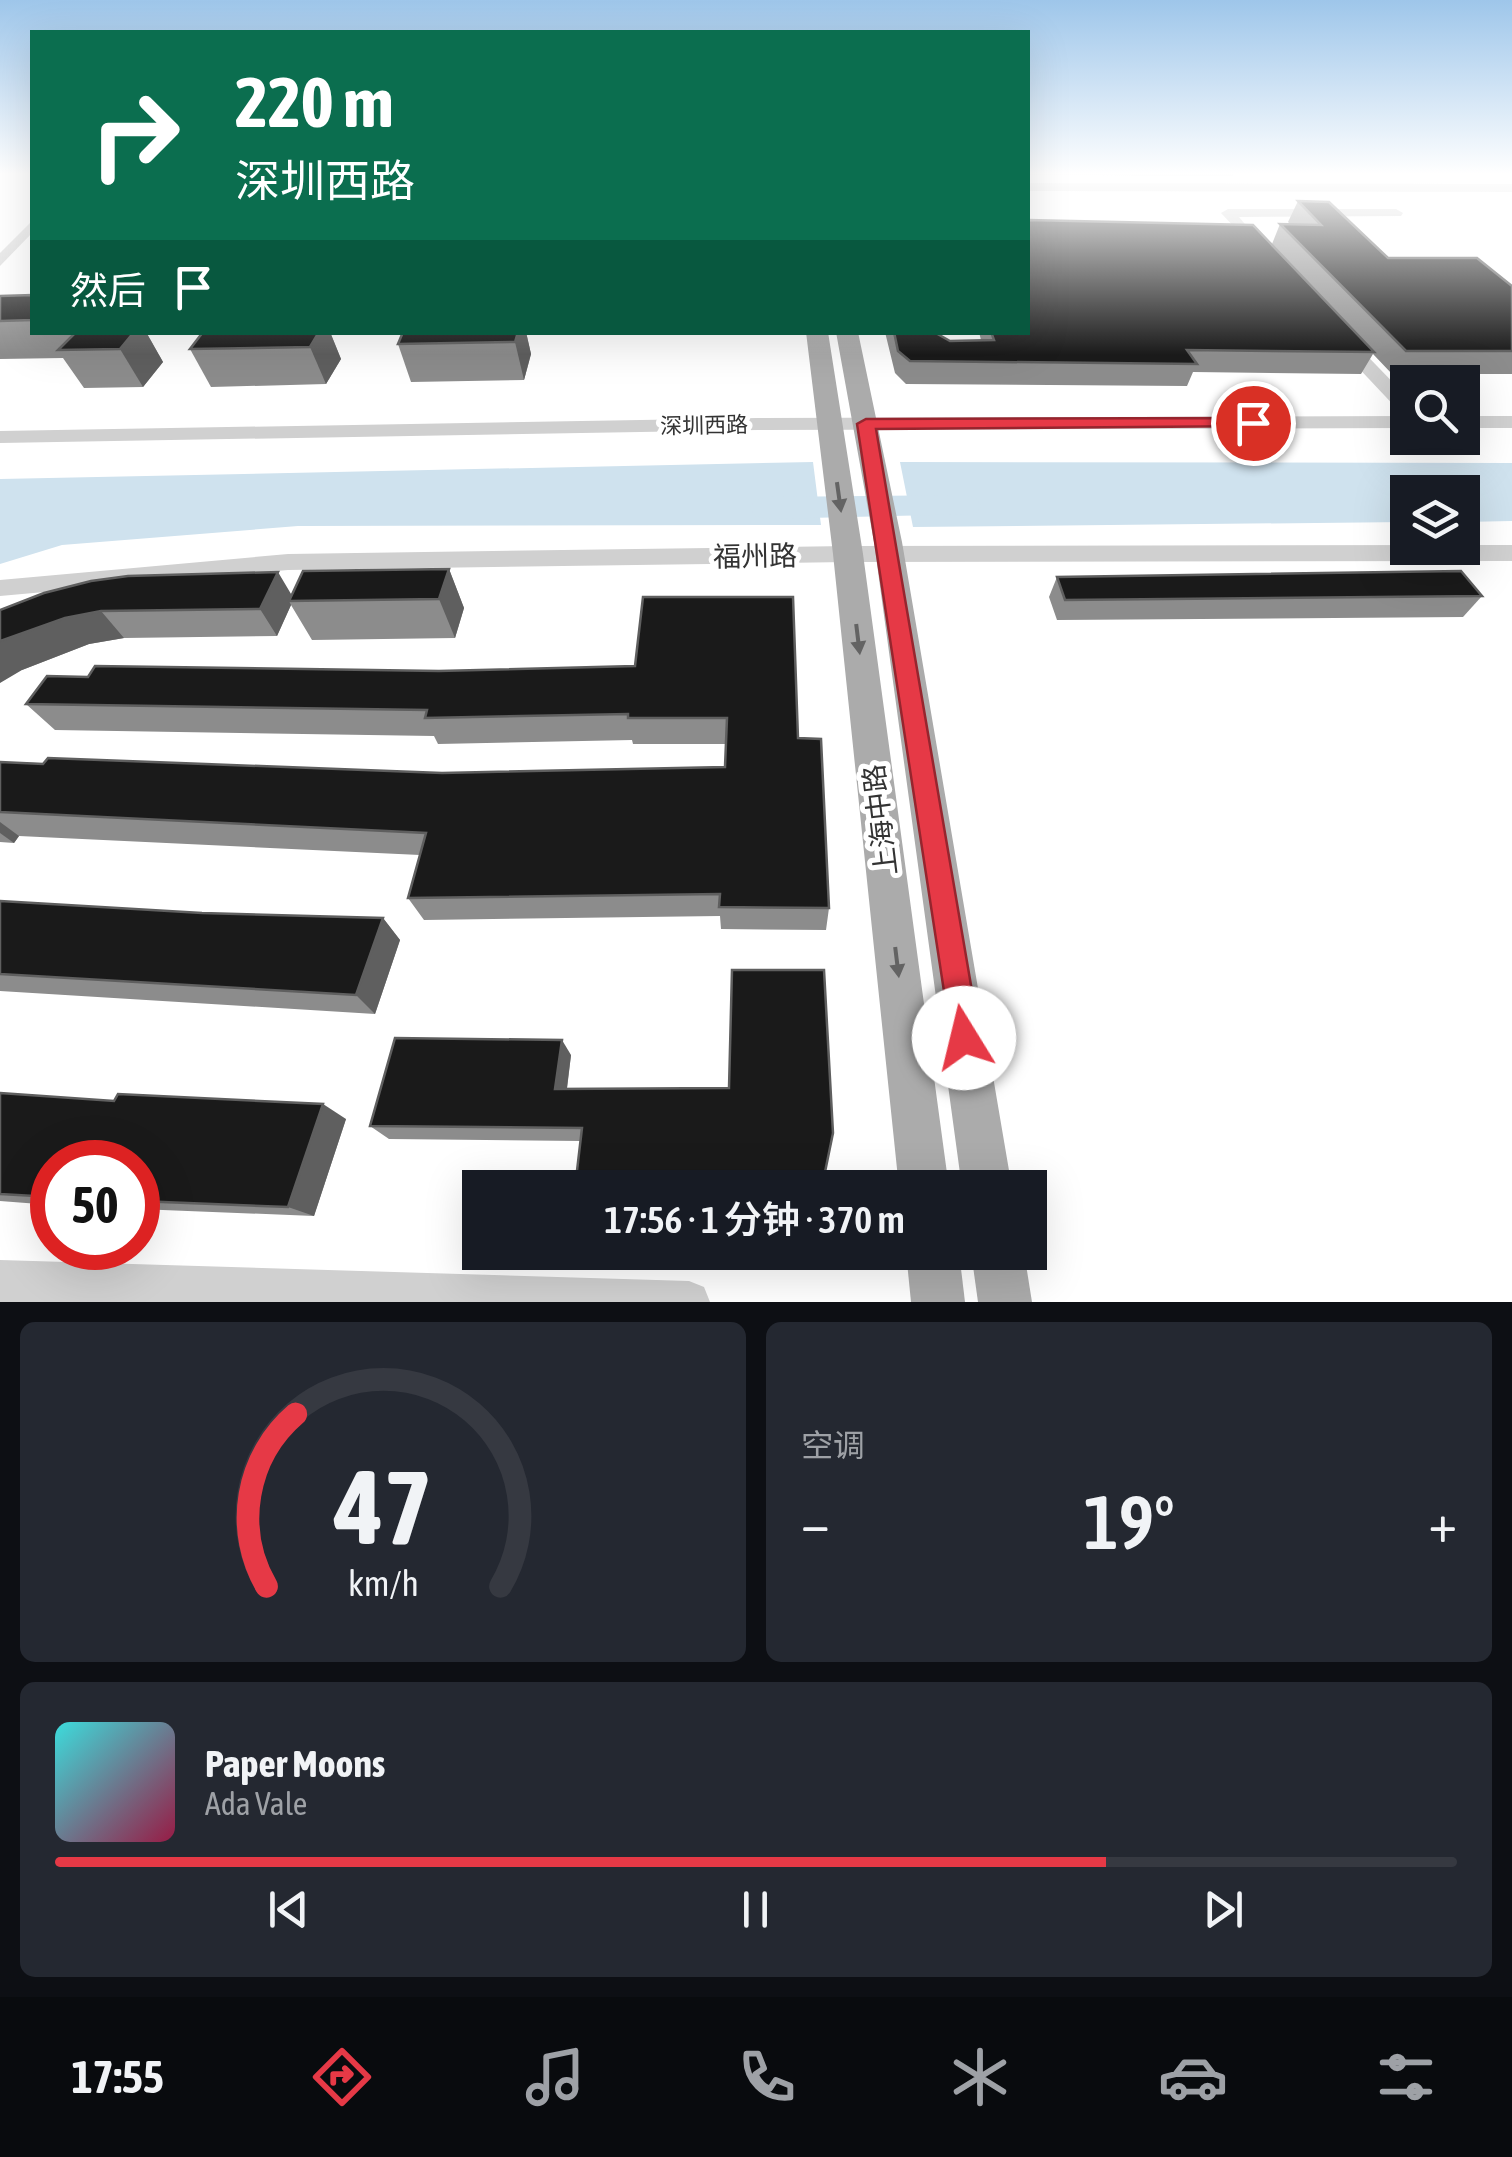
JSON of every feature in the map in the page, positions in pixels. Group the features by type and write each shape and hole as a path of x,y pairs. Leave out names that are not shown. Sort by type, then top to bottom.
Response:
{"main road":[{"name":"上海中路","path":"817,335 922,1170"},
{"name":"上海中路","path":"848,335 888,548 984,1170"},
{"path":"934,1270 938,1302"},
{"path":"1000,1270 1004,1302"}],"street":[{"path":"1230,236 1248,236 1273,264"},
{"path":"0,242 25,241"},
{"path":"0,262 25,241"},
{"path":"1334,332 1390,391"},
{"name":"深圳西路","path":"0,438 830,424 1390,422"},
{"path":"1480,422 1512,422"},
{"name":"福州路","path":"0,588 288,562 847,548 1512,553"},
{"path":"0,609 45,584"},
{"path":"0,1281 689,1302"}],"water":[{"path":"813,462 821,525 298,526 62,545 0,564 0,479"},
{"path":"900,462 1512,463 1512,521 1480,522 1480,475 1390,475 1390,522 913,527"}],"building":[{"path":"1030,234 1261,234 1374,352 1187,350 1197,364 910,361 898,351 895,335 939,335 950,341 994,340 992,335 1030,335"},
{"path":"1290,234 1362,234 1388,258 1477,258 1512,286 1512,351 1406,351"},
{"path":"30,295 30,320 0,321 0,296"},
{"path":"73,335 132,335 120,349 58,350"},
{"path":"201,335 317,335 310,347 190,349"},
{"path":"402,335 517,335 515,342 398,344"},
{"path":"449,569 439,599 289,601 303,571"},
{"path":"1461,571 1482,596 1065,600 1057,577"},
{"path":"278,572 260,609 101,611 65,618 0,641 0,610 91,581 128,576"},
{"path":"643,597 793,597 798,738 821,739 829,908 719,907 720,894 408,898 426,833 0,812 0,762 43,764 48,758 442,773 725,767 727,718 628,718 628,714 425,718 427,710 26,704 47,676 88,677 95,666 439,671 635,666"},
{"path":"0,901 202,913 383,918 356,995 0,974"},
{"path":"732,970 824,970 833,1133 825,1170 577,1170 582,1128 370,1126 395,1038 562,1040 555,1089 729,1088"},
{"path":"0,1093 114,1101 118,1094 323,1104 288,1207 160,1202 160,1140 30,1140 30,1196 0,1194"}],"waterway":[{"path":"767,508 964,506"}],"route":[{"path":"964,1038 888,542 866,424 1253,423"}]}
